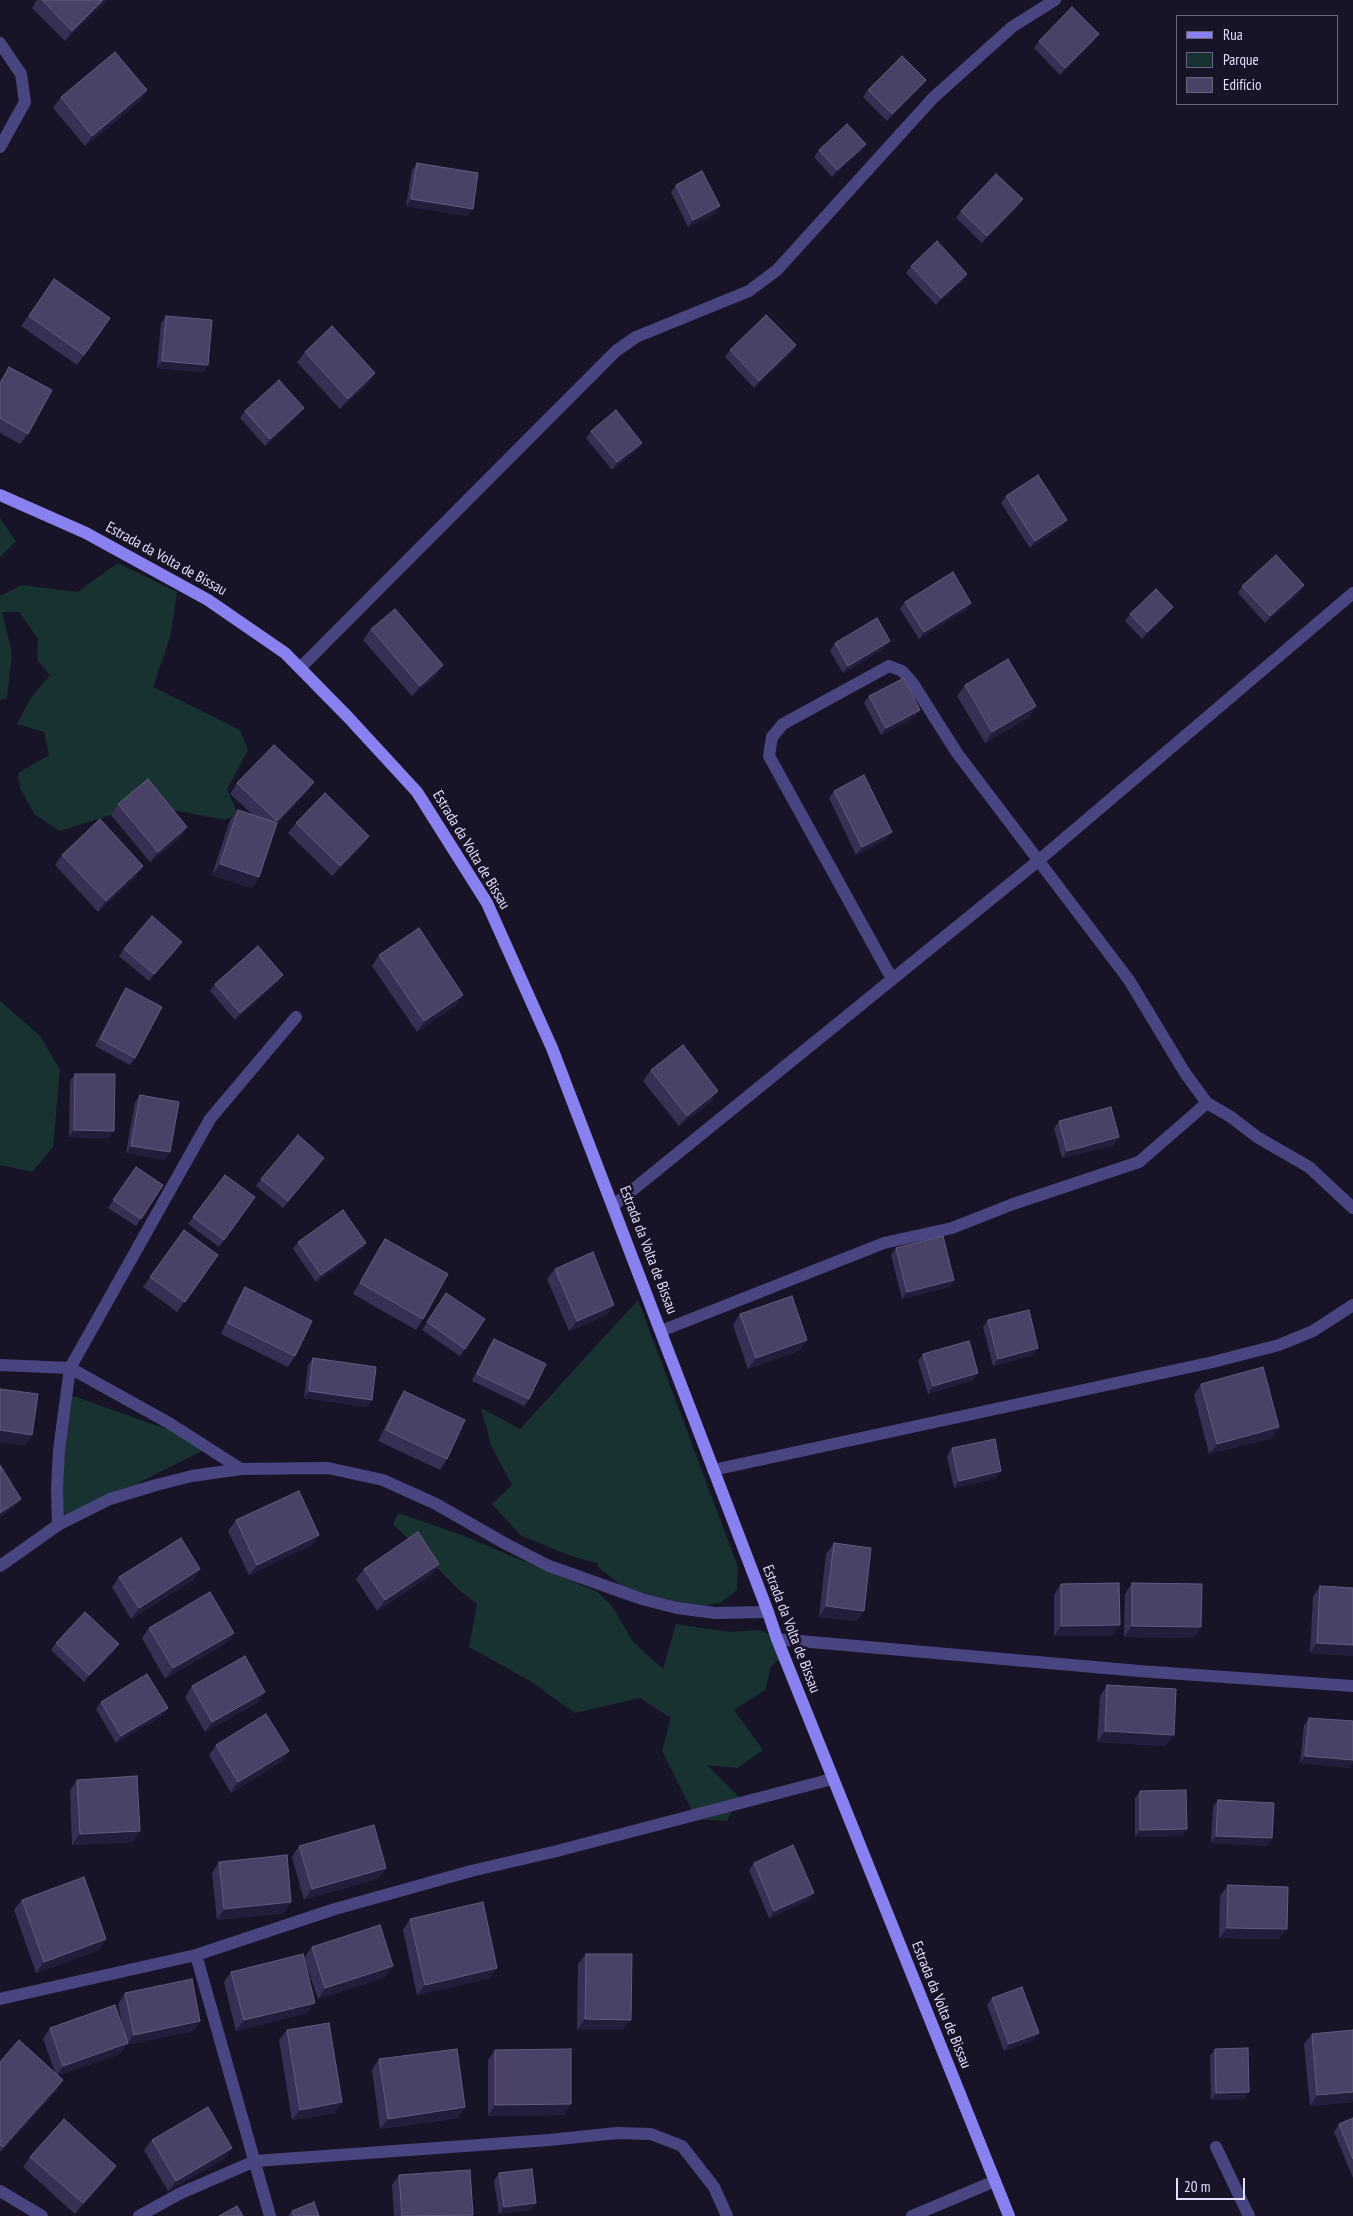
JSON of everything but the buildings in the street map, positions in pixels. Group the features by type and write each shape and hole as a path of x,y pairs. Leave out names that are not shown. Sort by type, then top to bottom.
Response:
{"main road":[{"name":"Estrada da Volta de Bissau","path":"0,495 86,533 208,600 285,653 301,667 417,792 487,903 552,1048 614,1205 660,1331 768,1612 776,1639 1009,2216"}],"street":[{"path":"301,667 616,351 636,337 749,291 777,270 933,98 1012,27 1055,0"},
{"path":"0,43 21,74 25,102 0,147"},
{"path":"614,1205 1038,861 1353,593"},
{"path":"892,979 769,756 772,737 783,724 889,666 902,671 912,682 957,753 1129,980 1185,1073 1207,1103 1231,1117 1257,1137 1309,1167 1353,1208"},
{"path":"58,1525 59,1450 70,1368 210,1119 296,1017"},
{"path":"660,1331 884,1243 952,1228 1013,1204 1139,1162 1207,1103"},
{"path":"713,1470 1213,1362 1279,1345 1313,1331 1353,1305"},
{"path":"0,1365 70,1368 169,1423 241,1469"},
{"path":"0,1566 58,1525 110,1500 156,1485 192,1476 241,1469 328,1468 383,1480 436,1504 549,1566 597,1584 677,1608 715,1613 768,1612"},
{"path":"776,1639 1139,1671 1353,1686"},
{"path":"0,1999 196,1954 335,1909 471,1871 832,1779"},
{"path":"196,1954 270,2216"},
{"path":"139,2216 181,2193 255,2161 549,2140 617,2133 651,2134 682,2146 714,2187 727,2216"},
{"path":"1216,2147 1249,2216"},
{"path":"912,2216 995,2181"},
{"path":"0,2190 42,2216"}],"green space":[{"path":"0,518 16,541 0,557"},
{"path":"118,563 177,592 171,634 153,687 240,730 248,750 227,789 238,814 225,820 173,810 140,790 111,815 60,831 34,814 20,788 18,773 49,755 44,732 17,724 30,699 50,675 37,660 38,639 19,612 2,612 12,654 7,698 0,700 0,596 22,585 77,592"},
{"path":"0,1001 40,1036 60,1070 53,1147 32,1172 0,1165"},
{"path":"638,1300 738,1567 737,1590 720,1603 696,1607 623,1587 598,1567 597,1563 571,1556 520,1535 492,1504 512,1485 491,1445 481,1408 520,1429"},
{"path":"62,1392 175,1432 202,1451 67,1519 57,1502"},
{"path":"398,1513 459,1534 598,1592 612,1606 633,1642 663,1669 676,1624 729,1632 759,1630 771,1635 780,1659 771,1666 765,1690 734,1710 763,1750 737,1768 707,1765 739,1797 727,1821 696,1819 662,1751 671,1718 640,1698 575,1713 530,1681 469,1647 477,1604 459,1590 393,1524"}]}
